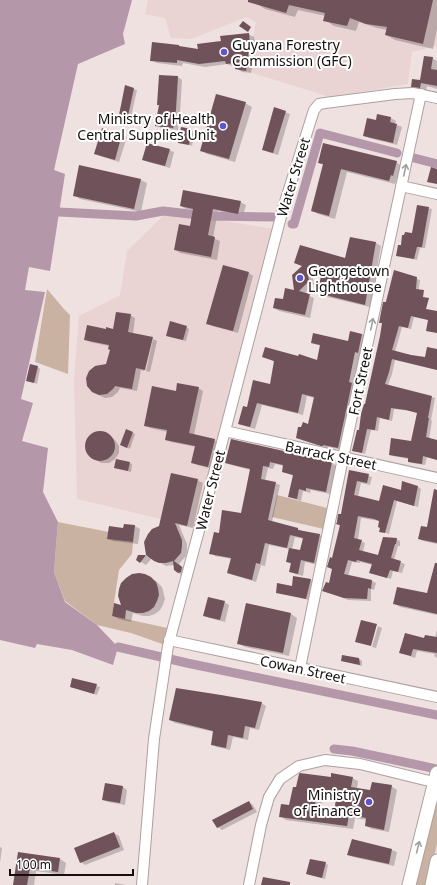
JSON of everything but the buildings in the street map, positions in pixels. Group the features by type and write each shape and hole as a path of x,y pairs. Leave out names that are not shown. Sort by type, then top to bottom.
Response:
{"main road":[{"path":"409,885 436,779"},
{"path":"432,885 437,861"}],"street":[{"name":"Water Street","path":"142,885 154,739 169,643 284,205 314,110 319,104 396,94 422,94"},
{"path":"422,94 437,98"},
{"name":"Fort Street","path":"300,668 343,458 422,94"},
{"path":"401,186 437,194"},
{"name":"Barrack Street","path":"225,431 437,478"},
{"name":"Cowan Street","path":"169,643 300,668 437,697"},
{"path":"249,885 261,825 269,797 280,779 299,766 325,760 360,764 436,779"}],"shaded area":[{"path":"0,0 132,0 123,34 125,44 78,64 54,170 65,174 50,271 29,267 25,290 45,292 21,399 33,403 22,441 48,448 43,492 58,522 54,572 65,602 97,625 118,647 113,665 72,650 37,644 35,648 0,640"},
{"path":"148,0 437,0 437,46 412,52 408,84 330,97 246,71 256,22 247,17 191,39 171,38 165,18 145,14"},
{"path":"167,212 275,229 194,527 77,499 74,378 79,316 120,295 127,251"},
{"path":"47,289 70,315 68,374 35,362"},
{"path":"277,495 327,508 324,529 272,517"},
{"path":"58,522 109,532 108,539 133,542 132,554 119,570 112,616 172,629 168,646 131,633 97,625 65,601 54,572"},
{"path":"437,797 437,844 428,885 412,885"}],"waterway":[{"path":"292,224 294,224 320,133 397,153"},
{"path":"414,158 437,164"},
{"path":"59,212 136,216 163,211 207,216 273,217"},
{"path":"118,647 187,663 437,715"},
{"path":"334,749 352,751 437,769"}],"place":[{"name":"Guyana Forestry Commission (GFC)","path":"224,52"},
{"name":"Ministry of Health Central Supplies Unit","path":"223,126"},
{"name":"Georgetown Lighthouse","path":"300,278"},
{"name":"Ministry of Finance","path":"369,802"}]}
